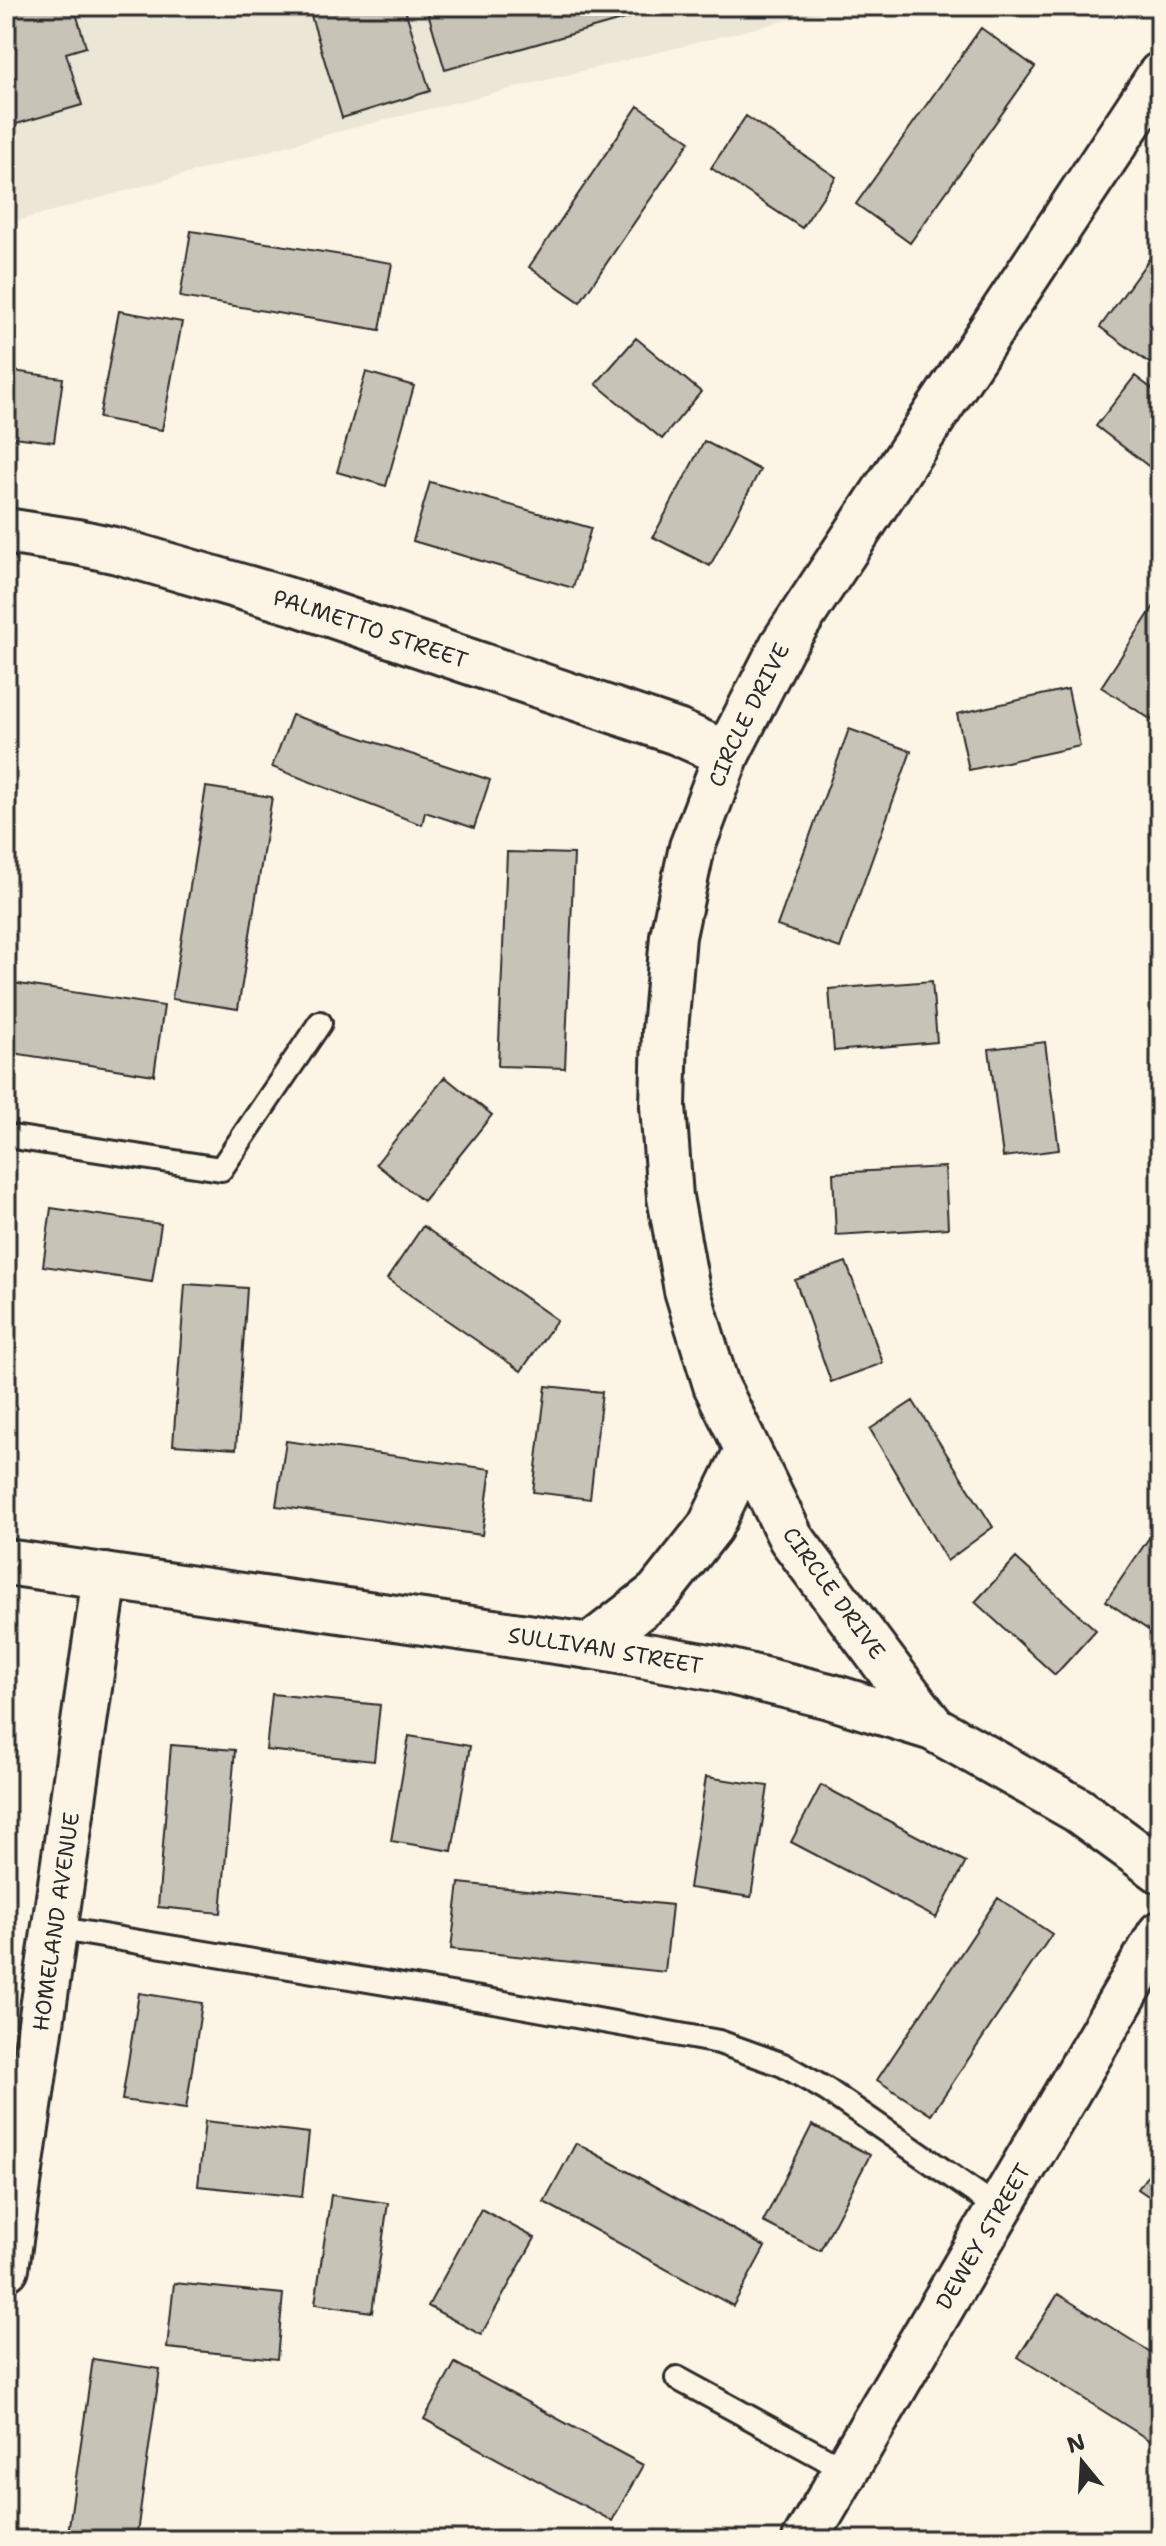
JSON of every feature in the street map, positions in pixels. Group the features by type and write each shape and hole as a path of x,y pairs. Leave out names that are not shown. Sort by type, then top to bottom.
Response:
{"street":[{"name":"CIRCLE DRIVE","path":"933,1728 791,1538 716,1385 687,1290 670,1197 663,1106 665,1030 673,936 692,847 727,754 782,646 1160,75"},
{"name":"PALMETTO STREET","path":"6,531 118,551 297,603 677,732 727,754"},
{"path":"590,1646 658,1593 710,1527 747,1451"},
{"name":"SULLIVAN STREET","path":"6,1562 590,1646 715,1668 829,1696 933,1728 1078,1810 1160,1870"},
{"name":"HOMELAND AVENUE","path":"6,2268 105,1576"},
{"name":"DEWEY STREET","path":"805,2540 1160,1934"}],"lane":[{"path":"6,1136 221,1169 320,1023"},
{"path":"55,1928 719,2042 783,2065 827,2090 999,2209"},
{"path":"677,2378 846,2470"}],"shaded area":[{"path":"6,6 845,6 333,133 6,224"}],"building":[{"path":"6,6 74,6 86,47 66,53 82,105 6,127"},
{"path":"308,6 404,6 430,91 342,118"},
{"path":"426,6 655,6 656,10 445,70"},
{"path":"981,28 1035,67 910,243 856,204"},
{"path":"638,106 690,141 580,302 529,267"},
{"path":"746,116 836,177 802,228 711,168"},
{"path":"191,231 392,263 380,330 180,297"},
{"path":"1160,244 1160,360 1155,367 1100,327"},
{"path":"119,311 182,322 162,430 99,418"},
{"path":"636,338 701,392 662,439 596,384"},
{"path":"6,370 63,378 54,442 6,436"},
{"path":"366,372 414,386 386,486 337,472"},
{"path":"1135,376 1160,395 1160,475 1096,426"},
{"path":"704,441 760,470 710,566 653,537"},
{"path":"430,482 591,528 573,588 413,541"},
{"path":"1160,597 1160,720 1158,724 1101,687"},
{"path":"1068,689 1080,746 969,770 957,714"},
{"path":"292,715 490,780 474,828 425,812 422,825 272,767"},
{"path":"849,729 911,751 840,948 777,926"},
{"path":"6,732 12,733 6,771"},
{"path":"206,787 272,797 238,1009 172,999"},
{"path":"507,852 574,854 565,1068 498,1066"},
{"path":"932,981 937,1042 834,1051 829,989"},
{"path":"6,982 164,1006 154,1075 6,1052"},
{"path":"1045,1042 1059,1150 1003,1157 989,1049"},
{"path":"445,1077 492,1115 423,1201 376,1164"},
{"path":"945,1167 948,1228 836,1235 833,1173"},
{"path":"51,1208 161,1224 152,1282 43,1266"},
{"path":"423,1226 557,1320 521,1371 387,1279"},
{"path":"846,1262 883,1363 831,1382 795,1280"},
{"path":"185,1284 247,1288 236,1449 173,1445"},
{"path":"546,1386 602,1392 590,1499 533,1492"},
{"path":"913,1401 993,1527 947,1561 870,1429"},
{"path":"286,1441 491,1469 482,1535 276,1506"},
{"path":"1160,1522 1160,1623 1153,1633 1106,1601"},
{"path":"1016,1558 1096,1630 1055,1675 975,1602"},
{"path":"272,1694 380,1705 374,1761 266,1750"},
{"path":"1160,1724 1160,1741 1152,1736"},
{"path":"409,1736 470,1746 452,1851 391,1841"},
{"path":"171,1745 235,1750 221,1913 158,1907"},
{"path":"706,1777 768,1786 751,1897 689,1888"},
{"path":"821,1785 966,1862 936,1918 791,1842"},
{"path":"459,1883 672,1905 665,1972 451,1949"},
{"path":"998,1898 1052,1934 931,2115 877,2080"},
{"path":"139,1993 202,2003 186,2109 122,2100"},
{"path":"205,2121 309,2133 302,2197 198,2186"},
{"path":"812,2125 870,2155 820,2251 763,2222"},
{"path":"576,2143 765,2247 733,2306 544,2202"},
{"path":"1160,2157 1160,2204 1138,2189"},
{"path":"331,2195 388,2203 372,2312 315,2304"},
{"path":"481,2209 535,2238 481,2335 428,2306"},
{"path":"174,2283 283,2294 277,2359 167,2348"},
{"path":"1058,2294 1160,2358 1160,2447 1018,2357"},
{"path":"93,2359 160,2369 136,2540 67,2540"},
{"path":"455,2363 643,2465 612,2521 424,2419"}]}
